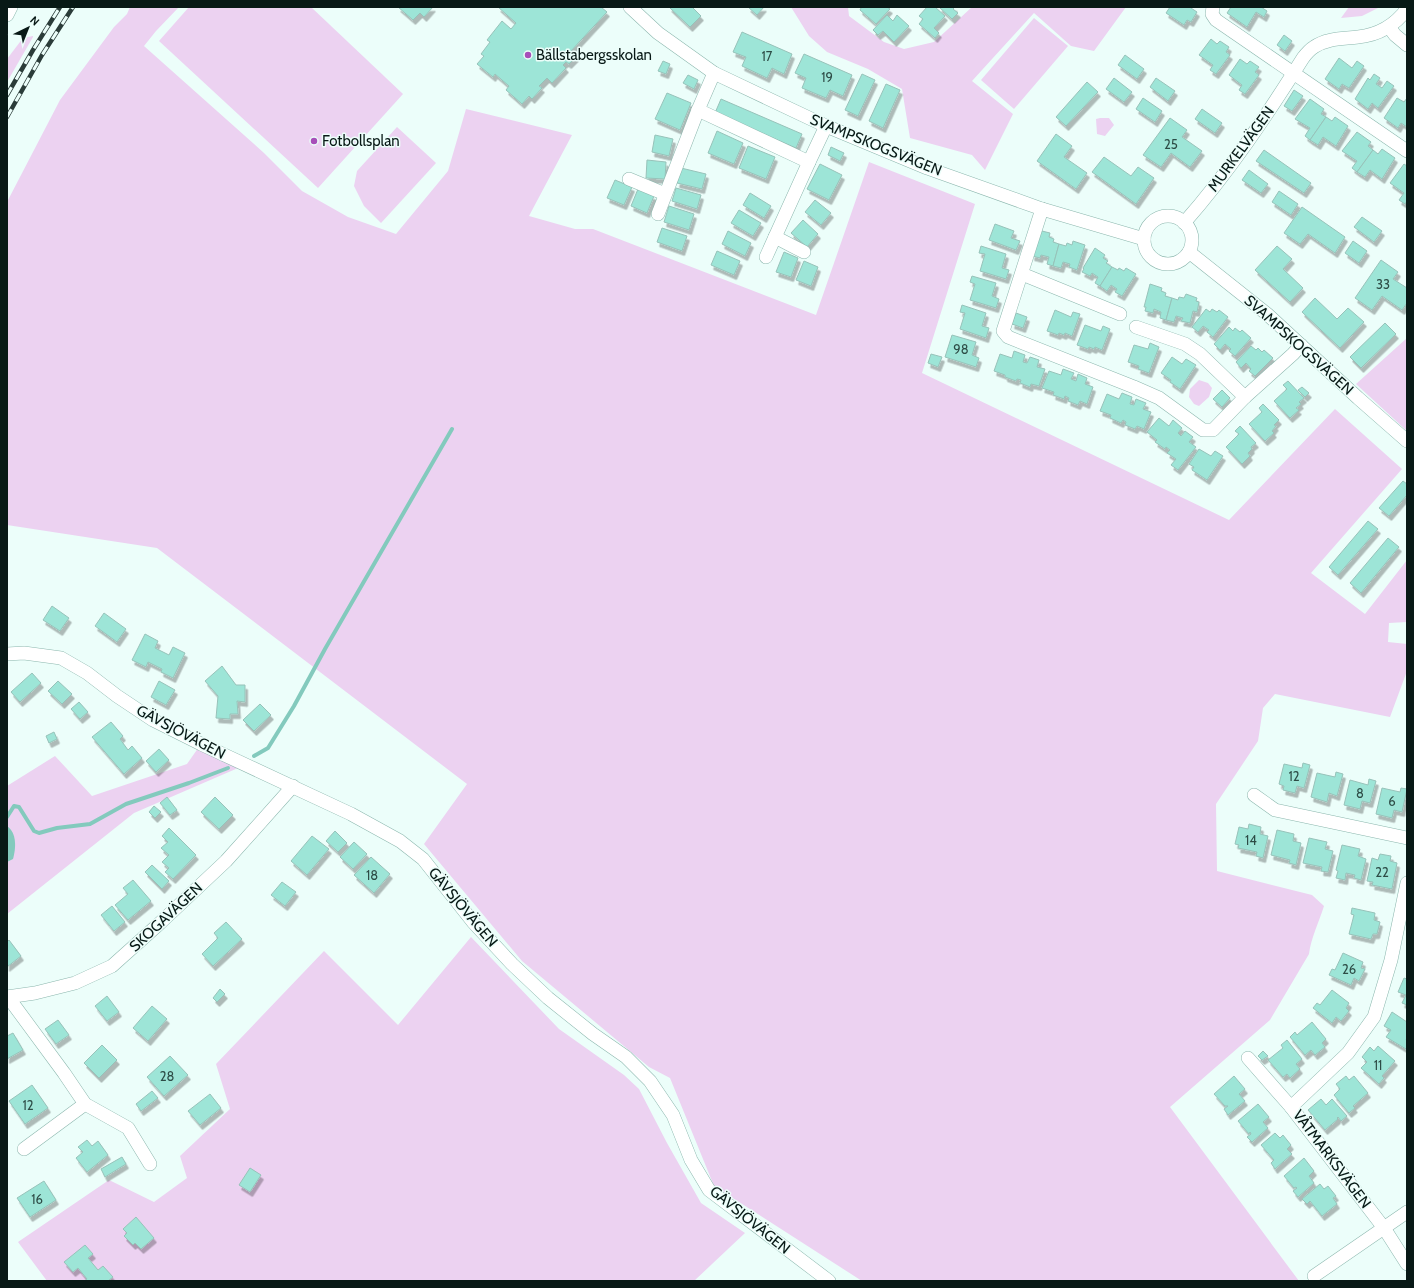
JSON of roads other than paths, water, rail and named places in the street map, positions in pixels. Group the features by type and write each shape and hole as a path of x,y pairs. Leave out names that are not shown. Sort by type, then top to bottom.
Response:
{"street":[{"path":"7,15 11,7"},
{"name":"SVAMPSKOGSVÄGEN","path":"630,7 658,33 714,73 826,126 927,168 1042,209 1144,239"},
{"path":"1213,7 1212,14 1216,20 1407,151"},
{"name":"MURKELVÄGEN","path":"1184,223 1206,198 1237,157 1310,50 1320,44 1339,38 1358,37 1375,33 1390,27 1407,9"},
{"path":"1390,27 1395,35 1407,45"},
{"path":"658,214 698,110 714,73"},
{"path":"698,110 809,162"},
{"path":"766,257 774,236 826,126"},
{"path":"629,179 665,194"},
{"path":"1042,209 1003,331 1008,337 1159,398 1203,430 1213,430 1244,397 1293,354 1301,345"},
{"path":"1162,217 1169,217 1177,218 1184,223 1190,230 1192,238 1189,252 1182,260 1175,263 1165,264 1157,261 1151,256 1146,249 1144,239 1149,227 1154,221 1162,217"},
{"path":"774,236 804,252"},
{"name":"SVAMPSKOGSVÄGEN","path":"1189,252 1267,314 1407,441"},
{"path":"1022,274 1120,314"},
{"path":"1136,327 1185,344 1200,354 1244,397"},
{"name":"GÄVSJÖVÄGEN","path":"7,654 24,653 61,658 87,673 117,696 153,720 351,814 400,841 423,859 473,922 512,964 548,998 593,1034 626,1057 650,1081 673,1115 691,1160 709,1190 741,1216 829,1281"},
{"name":"SKOGAVÄGEN","path":"150,1164 128,1128 85,1104 64,1073 7,997 35,993 75,983 112,966 160,924 226,861 293,786"},
{"path":"1254,795 1275,810 1407,838"},
{"name":"VÅTMARKSVÄGEN","path":"1407,883 1391,960 1374,1017 1348,1052 1292,1107 1384,1228 1407,1264"},
{"path":"1248,1058 1292,1107"},
{"path":"24,1149 85,1104"},
{"path":"1314,1276 1407,1212"}],"waterway":[{"path":"254,756 268,748 294,706 325,649 452,429"},
{"path":"7,817 14,806 19,807 34,831 39,833 57,828 90,824 126,804 228,768"}],"railway":[{"path":"7,95 60,7"},
{"path":"7,117 42,55 73,7"}],"place":[{"name":"Bällstabergsskolan","path":"528,55"},
{"name":"Fotbollsplan","path":"314,141"}]}
